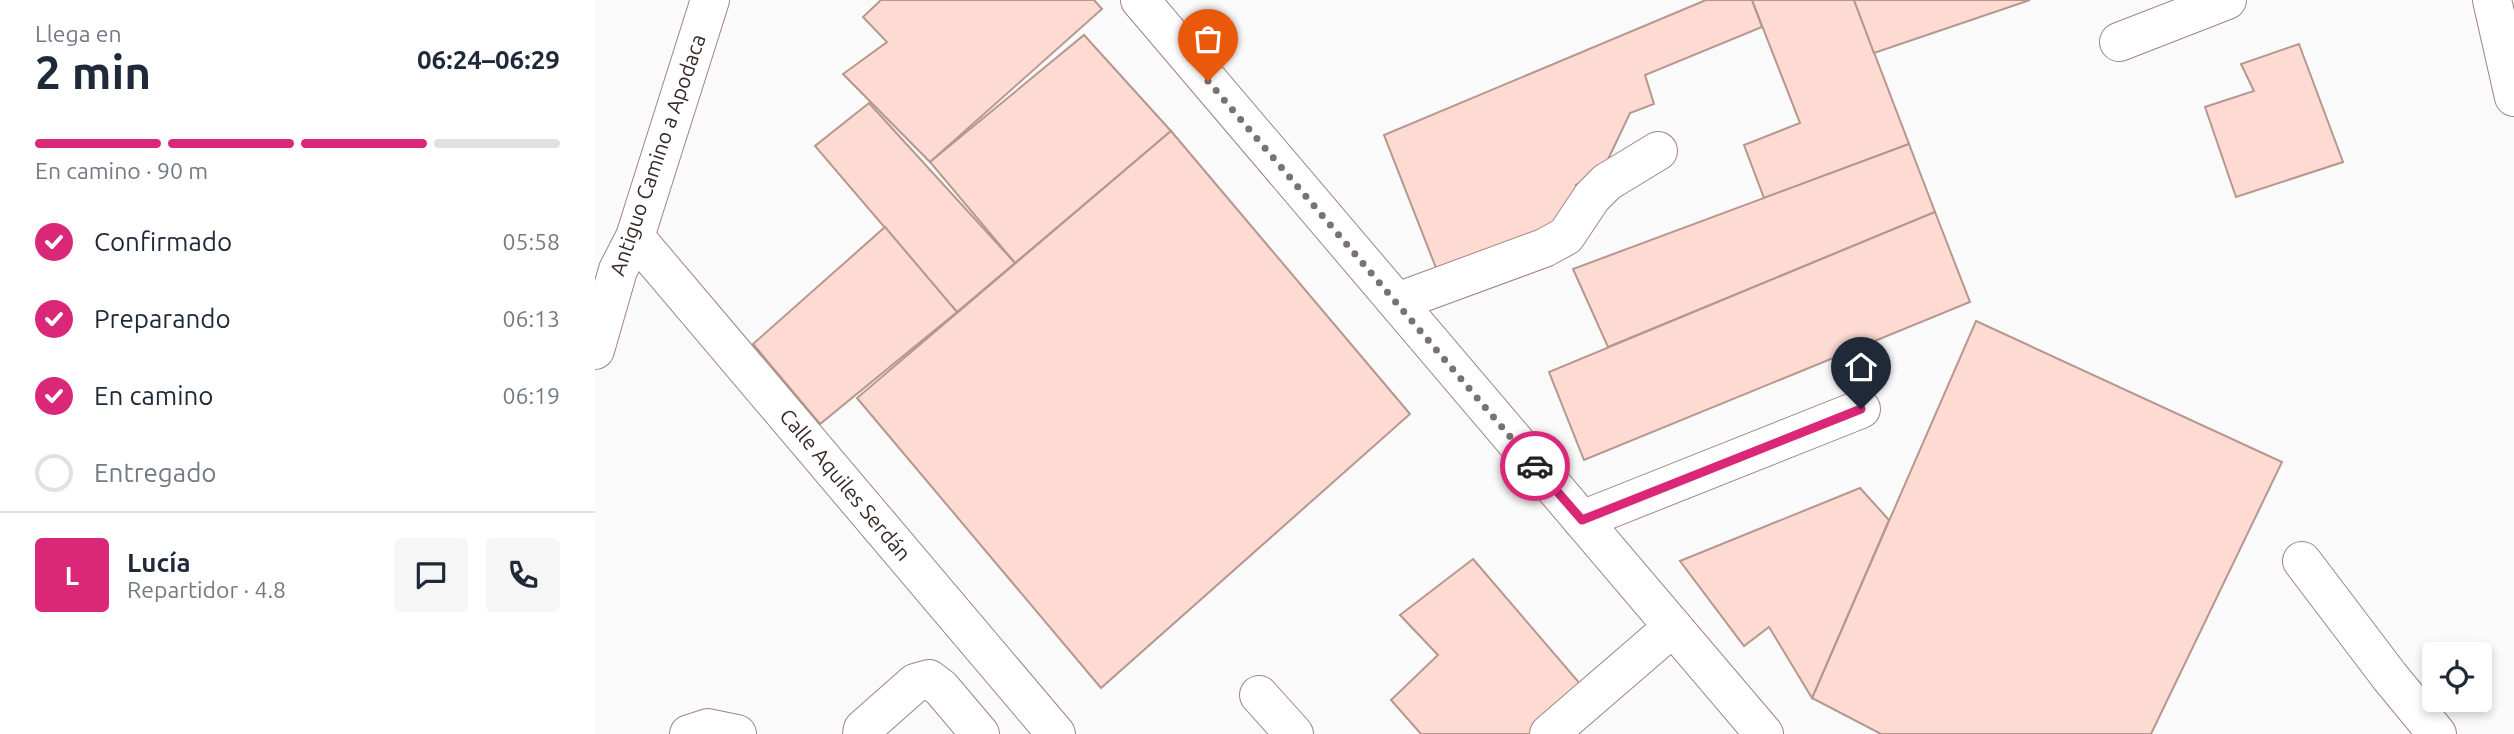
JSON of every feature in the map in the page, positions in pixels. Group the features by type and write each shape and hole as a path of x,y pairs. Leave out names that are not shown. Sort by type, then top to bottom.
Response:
{"street":[{"name":"Antiguo Camino a Apodaca","path":"595,350 616,262 710,0"},
{"path":"1140,0 1764,734"},
{"path":"2119,42 2227,0"},
{"path":"2491,0 2514,97"},
{"path":"1397,302 1544,248 1566,236 1607,182 1658,151"},
{"name":"Calle Aquiles Serdán","path":"616,262 1056,734"},
{"path":"1582,520 1861,409"},
{"path":"2302,561 2389,677 2437,734"},
{"path":"1549,734 1673,627"},
{"path":"862,734 863,729 915,683 929,679 941,688 980,734"},
{"path":"1259,695 1294,734"},
{"path":"689,734 708,727 737,734"}],"building":[{"path":"881,0 1094,0 1102,9 930,162 843,74 887,42 863,17"},
{"path":"1706,0 1752,0 1762,27 1645,75 1654,104 1630,113 1603,170 1576,185 1584,203 1569,227 1438,273 1384,135"},
{"path":"1752,0 1854,0 1909,144 1764,198 1744,145 1800,123"},
{"path":"1854,0 2030,0 1874,53"},
{"path":"1084,35 1171,131 1015,263 930,162"},
{"path":"2299,44 2343,162 2236,197 2205,107 2254,91 2241,64"},
{"path":"869,103 1015,263 957,312 815,146"},
{"path":"1171,131 1410,414 1101,688 857,398"},
{"path":"1909,144 1935,212 1608,347 1573,269"},
{"path":"1935,212 1970,302 1584,460 1549,372"},
{"path":"885,227 957,312 820,424 753,344"},
{"path":"1976,321 2282,462 2151,734 1881,734 1812,698"},
{"path":"1860,488 1889,520 1812,698 1769,627 1744,646 1680,561"},
{"path":"1473,559 1588,693 1537,734 1421,734 1391,700 1438,655 1400,615"}],"way so far":[{"path":"1208,81 1535,466"}],"route":[{"path":"1535,466 1582,520 1861,409"}]}
